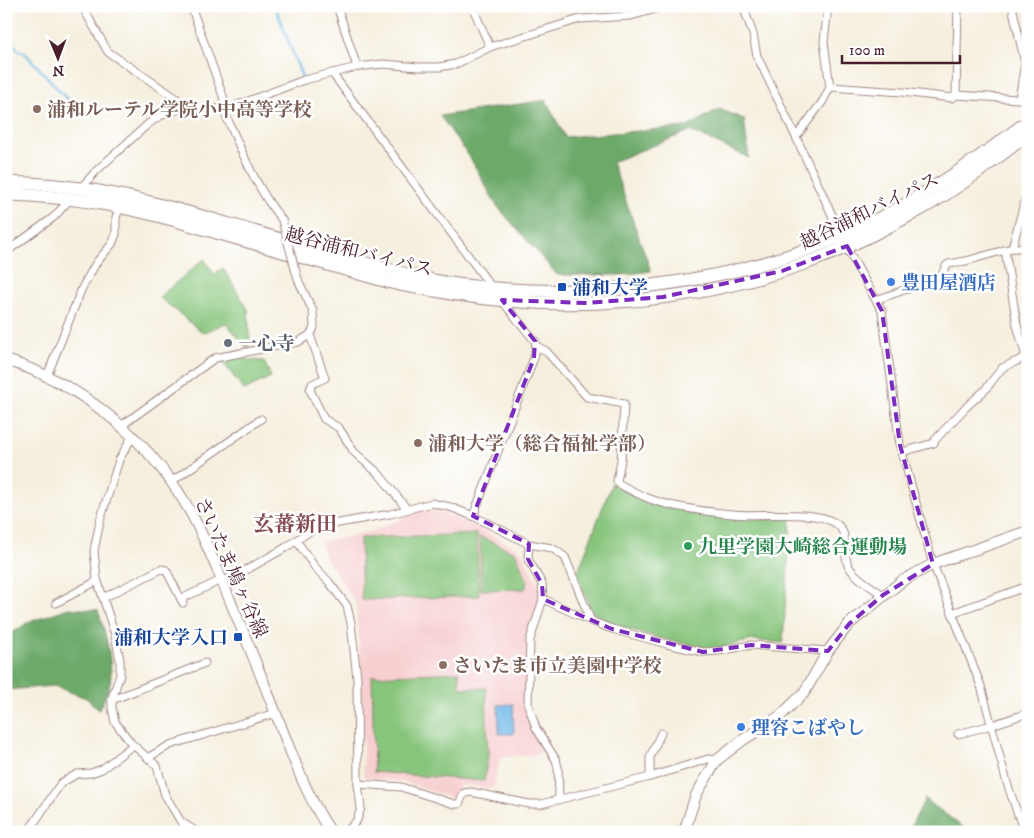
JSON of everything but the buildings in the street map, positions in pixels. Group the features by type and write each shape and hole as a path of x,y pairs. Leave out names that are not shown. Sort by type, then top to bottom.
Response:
{"highway":[{"name":"越谷浦和バイパス","path":"6,183 81,188 162,205 273,238 427,279 469,286 554,292 600,291 663,285 699,279 844,241 948,178 1028,121"},
{"name":"越谷浦和バイパス","path":"6,194 71,199 120,207 184,223 393,283 502,300 587,303 663,297 708,289 782,271 844,241 910,216 954,189 1028,134"}],"main road":[{"name":"さいたま鳩ヶ谷線","path":"6,360 47,376 80,394 121,426 171,482 192,515 222,582 309,793 331,832"},
{"path":"684,832 696,795 717,760 743,740 780,716 804,693 828,651 849,624 902,581 933,564 1028,531"}],"street":[{"path":"82,6 108,52 183,103 185,108"},
{"path":"121,426 216,358 298,342 310,335 314,328 313,311 299,282 282,220 269,204 259,187 224,108 223,96 191,6"},
{"path":"337,6 357,68"},
{"path":"472,6 490,47"},
{"path":"6,252 54,217 96,171 148,124 160,116 185,108 224,108 304,80 357,68 383,64 439,67 456,64 490,47 580,20 631,16 666,6"},
{"path":"743,6 757,56 844,241 882,311 902,452 933,564 981,686 1007,783 1024,832"},
{"path":"796,137 823,101 830,87 824,42 828,6"},
{"path":"956,95 958,6"},
{"path":"830,87 952,98 956,95 1020,99 1026,60 1012,6"},
{"path":"332,73 491,287 512,310 535,341 534,358 473,516"},
{"path":"902,452 934,443 965,408 985,390 1002,368 1027,357 1017,325 1009,249 1028,189"},
{"path":"47,376 82,288 96,263 112,244 116,234 116,218 120,207"},
{"path":"876,300 941,277 946,266 949,264 1009,249 1028,248"},
{"path":"310,335 325,378 312,384 310,390 324,418 339,428 354,452 379,474 407,509"},
{"path":"536,346 546,352 587,397 624,404 618,484 650,499 699,510 734,515 791,514 829,519 843,531 849,566 883,595"},
{"path":"171,482 261,420"},
{"path":"132,437 119,460 100,521 94,550 97,581 120,660 120,675 112,700 115,722 134,745 157,766 165,795 181,822 197,832"},
{"path":"103,598 161,569 166,570 182,601 217,582 222,582 246,570 316,527 390,514 432,503 450,507 473,516 529,544 552,548 565,557 591,621"},
{"path":"296,540 346,606 351,623 357,678 360,808 358,820 347,832"},
{"path":"529,544 528,559 542,584 543,599 530,640 528,654 528,704 536,728 556,760 559,800"},
{"path":"56,603 97,581"},
{"path":"952,613 1028,586"},
{"path":"543,599 612,629 704,652 752,645 828,651"},
{"path":"112,700 204,663"},
{"path":"148,757 170,745 276,713"},
{"path":"958,734 1028,713"},
{"path":"650,777 650,757 661,733"},
{"path":"28,832 61,783 77,774 90,773 102,769 134,745"},
{"path":"358,784 401,787 454,804 459,804 464,793 471,792 529,804 541,804 650,777 708,759 717,760"}],"highlighted area":[{"path":"847,246 882,311 900,445 933,564 883,595 849,624 828,651 751,645 703,652 612,629 543,599 542,584 528,559 529,544 473,516 534,358 535,341 502,300 587,303 663,297 782,271"}],"shaded area":[{"name":"さいたま市立美園中学校","path":"435,510 458,518 520,549 540,588 541,597 528,640 526,654 526,705 528,719 546,750 534,755 501,757 493,789 460,785 455,799 402,782 364,777 361,676 356,604 323,553 321,542 372,531 421,511"}],"green space":[{"path":"546,100 565,137 687,127 719,109 744,119 749,158 690,131 612,162 651,271 622,275 557,275 497,206 469,156 440,116"},
{"path":"204,259 214,274 223,268 248,309 250,343 247,348 226,323 203,333 159,297"},
{"path":"244,354 248,360 264,361 271,377 244,390 221,360"},
{"name":"九里学園大崎総合運動場","path":"612,483 648,504 735,519 791,519 783,643 753,640 721,647 706,648 659,638 602,621 591,610 577,574"},
{"path":"477,534 479,596 362,600 360,538"},
{"path":"480,537 515,552 528,582 525,589 481,590"},
{"path":"68,608 98,610 101,618 110,659 111,679 99,710 86,698 54,686 6,690 6,637 27,623"},
{"path":"459,672 460,688 486,688 488,755 484,781 374,772 372,676"},
{"path":"925,799 968,831 986,827 991,832 908,832"}],"water":[{"path":"513,704 514,734 499,734 498,705"}],"waterway":[{"path":"275,6 302,77"},
{"path":"6,36 19,51 24,52 80,111"}],"place":[{"name":"浦和ルーテル学院小中高等学校","path":"37,109"},
{"name":"豊田屋酒店","path":"891,282"},
{"name":"浦和大学","path":"562,287"},
{"name":"一心寺","path":"228,343"},
{"name":"浦和大学（総合福祉学部）","path":"418,443"},
{"name":"九里学園大崎総合運動場","path":"688,546"},
{"name":"浦和大学入口","path":"238,637"},
{"name":"さいたま市立美園中学校","path":"443,665"},
{"name":"理容こばやし","path":"741,727"}],"district":[{"name":"玄蕃新田","path":"295,524"}]}
